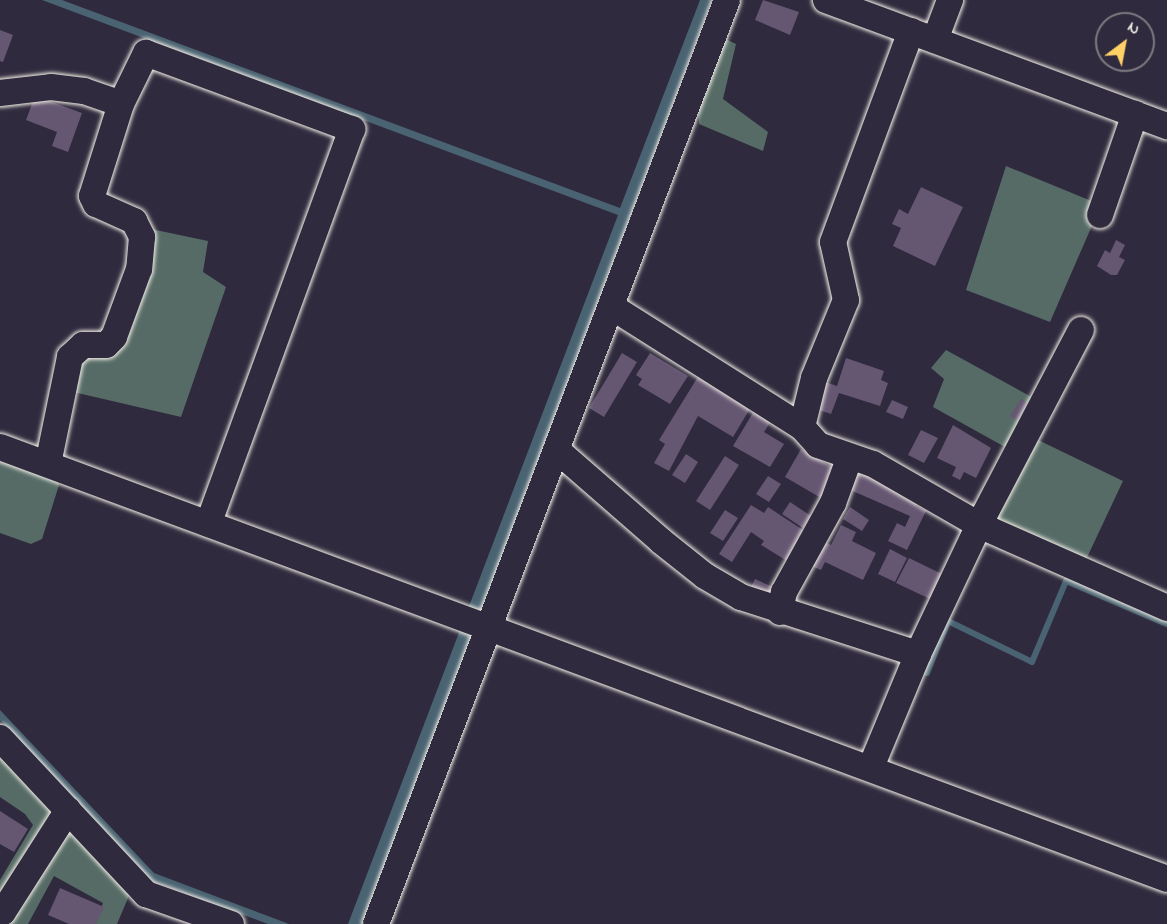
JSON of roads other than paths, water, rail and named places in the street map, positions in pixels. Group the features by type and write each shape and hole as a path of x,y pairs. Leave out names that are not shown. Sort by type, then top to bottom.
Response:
{"street":[{"path":"376,924 558,451 727,0"},
{"path":"826,0 1167,126"},
{"path":"935,40 950,0"},
{"path":"802,427 814,378 846,300 833,242 911,31"},
{"path":"48,464 70,357 83,345 106,345 114,337 139,269 142,237 134,221 96,204 92,196 120,104 146,53 352,129 208,524"},
{"path":"0,93 51,87 84,92 120,104"},
{"path":"1100,215 1135,114"},
{"path":"612,307 802,427 818,445 849,459 882,468 979,525 1167,608"},
{"path":"872,767 918,654 979,525 1081,330"},
{"path":"0,447 456,617 872,767 1167,879"},
{"path":"558,451 705,576 741,597 780,612 918,654"},
{"path":"780,612 784,592 833,502 849,459"},
{"path":"0,738 146,894 231,924"},
{"path":"1,914 68,810"}],"water":[{"path":"42,0 62,0 620,208 700,0 712,0 364,924 348,924 618,215"},
{"path":"0,710 154,873 289,924 268,924 151,881 0,720"}],"waterway":[{"path":"927,673 948,621 1032,662 1066,581 1167,624"}]}
